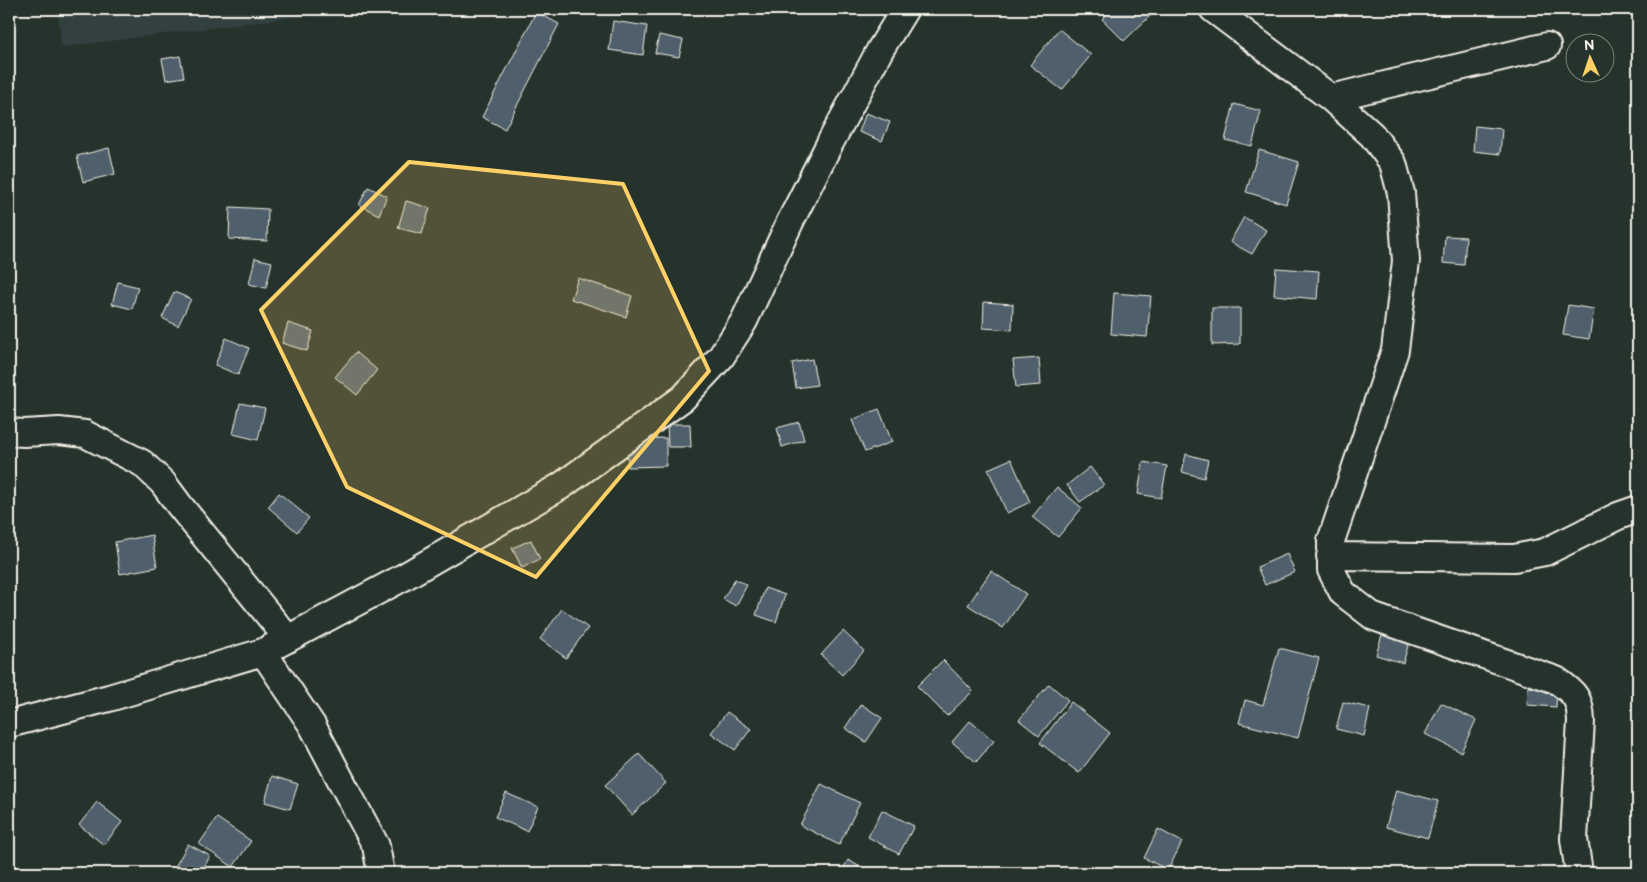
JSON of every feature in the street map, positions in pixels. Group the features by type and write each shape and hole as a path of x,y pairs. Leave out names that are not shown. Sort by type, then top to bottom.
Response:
{"street":[{"path":"9,724 109,698 264,652 402,578 561,486 683,398 721,357 744,321 808,186 880,50 905,9"},
{"path":"1213,9 1331,98 1372,135 1393,163 1401,193 1406,261 1395,350 1332,541 1331,570 1343,593 1374,617 1556,680 1573,692 1580,706 1581,721 1574,838 1580,873"},
{"path":"1331,98 1547,46"},
{"path":"9,432 59,431 85,434 142,463 163,483 288,639"},
{"path":"1330,556 1514,558 1545,552 1618,516 1638,509"},
{"path":"264,652 312,725 376,846 381,873"}],"highlighted area":[{"path":"409,162 623,184 709,371 536,577 347,487 261,310"}],"shaded area":[{"path":"57,9 356,9 62,47"}],"building":[{"path":"1112,9 1146,9 1152,14 1124,41 1102,19"},
{"path":"536,12 559,24 505,129 482,117"},
{"path":"613,21 647,26 643,55 609,50"},
{"path":"1059,29 1091,55 1062,90 1030,65"},
{"path":"659,35 683,40 679,57 655,53"},
{"path":"180,56 184,77 166,80 162,59"},
{"path":"9,94 17,97 9,119"},
{"path":"1234,104 1261,111 1252,146 1225,140"},
{"path":"866,113 890,122 882,141 859,132"},
{"path":"1475,126 1502,129 1500,154 1473,151"},
{"path":"109,148 115,174 83,182 77,156"},
{"path":"1259,150 1299,162 1286,204 1246,192"},
{"path":"368,187 387,196 379,215 359,205"},
{"path":"406,201 430,208 422,234 398,228"},
{"path":"230,207 268,209 267,241 229,239"},
{"path":"1244,217 1266,230 1252,254 1230,242"},
{"path":"1445,236 1466,237 1464,265 1443,263"},
{"path":"255,258 272,262 266,288 249,284"},
{"path":"1276,268 1319,271 1317,299 1274,295"},
{"path":"578,278 632,296 626,317 571,299"},
{"path":"118,282 138,287 132,309 112,304"},
{"path":"174,292 191,299 178,326 162,318"},
{"path":"1114,293 1151,296 1147,337 1111,334"},
{"path":"984,302 1013,304 1012,330 983,328"},
{"path":"1568,305 1594,309 1589,339 1563,335"},
{"path":"1212,308 1240,308 1240,344 1212,345"},
{"path":"288,323 313,331 307,351 282,343"},
{"path":"226,338 249,348 238,375 215,365"},
{"path":"356,352 377,370 357,395 335,377"},
{"path":"1039,358 1041,385 1016,387 1013,360"},
{"path":"812,359 817,385 796,388 792,363"},
{"path":"240,403 265,408 258,440 233,434"},
{"path":"879,409 892,442 865,452 852,420"},
{"path":"799,422 804,440 782,447 777,428"},
{"path":"667,424 690,424 691,447 668,447"},
{"path":"666,438 666,466 628,467 627,439"},
{"path":"1186,454 1208,460 1204,478 1182,472"},
{"path":"1011,459 1030,502 1007,513 988,469"},
{"path":"1143,462 1167,466 1161,498 1138,494"},
{"path":"1090,467 1104,485 1080,502 1067,485"},
{"path":"1057,487 1082,508 1058,537 1032,517"},
{"path":"279,493 309,518 297,532 268,507"},
{"path":"152,535 157,567 120,574 115,542"},
{"path":"531,540 540,559 522,568 512,548"},
{"path":"1287,554 1295,572 1265,585 1257,567"},
{"path":"991,571 1026,594 1003,628 968,605"},
{"path":"735,579 747,585 736,606 723,599"},
{"path":"765,588 785,595 776,622 756,615"},
{"path":"562,609 588,628 566,658 540,639"},
{"path":"1384,628 1411,636 1403,663 1376,655"},
{"path":"843,631 864,651 842,675 821,655"},
{"path":"1279,648 1319,658 1298,738 1239,723 1245,700 1263,705"},
{"path":"943,660 973,691 947,716 917,686"},
{"path":"1049,684 1068,700 1039,736 1019,720"},
{"path":"1528,687 1557,689 1556,707 1527,705"},
{"path":"1071,702 1110,733 1079,773 1040,743"},
{"path":"1343,702 1370,708 1364,736 1336,729"},
{"path":"1441,703 1476,720 1461,752 1425,734"},
{"path":"861,704 882,718 866,742 845,728"},
{"path":"727,712 751,729 735,750 711,733"},
{"path":"970,721 994,741 976,762 952,742"},
{"path":"639,754 666,783 632,815 605,785"},
{"path":"272,776 298,784 290,809 265,802"},
{"path":"821,784 860,803 839,845 800,825"},
{"path":"1396,790 1438,801 1428,838 1386,827"},
{"path":"506,793 538,807 527,831 495,817"},
{"path":"97,802 122,822 104,845 79,825"},
{"path":"882,810 914,826 899,854 868,837"},
{"path":"217,818 251,841 233,867 199,844"},
{"path":"1158,829 1182,842 1168,870 1144,858"},
{"path":"188,844 210,856 201,873 187,873 175,867"},
{"path":"848,860 869,872 869,873 841,873"},
{"path":"1116,866 1129,873 1113,873"}]}
